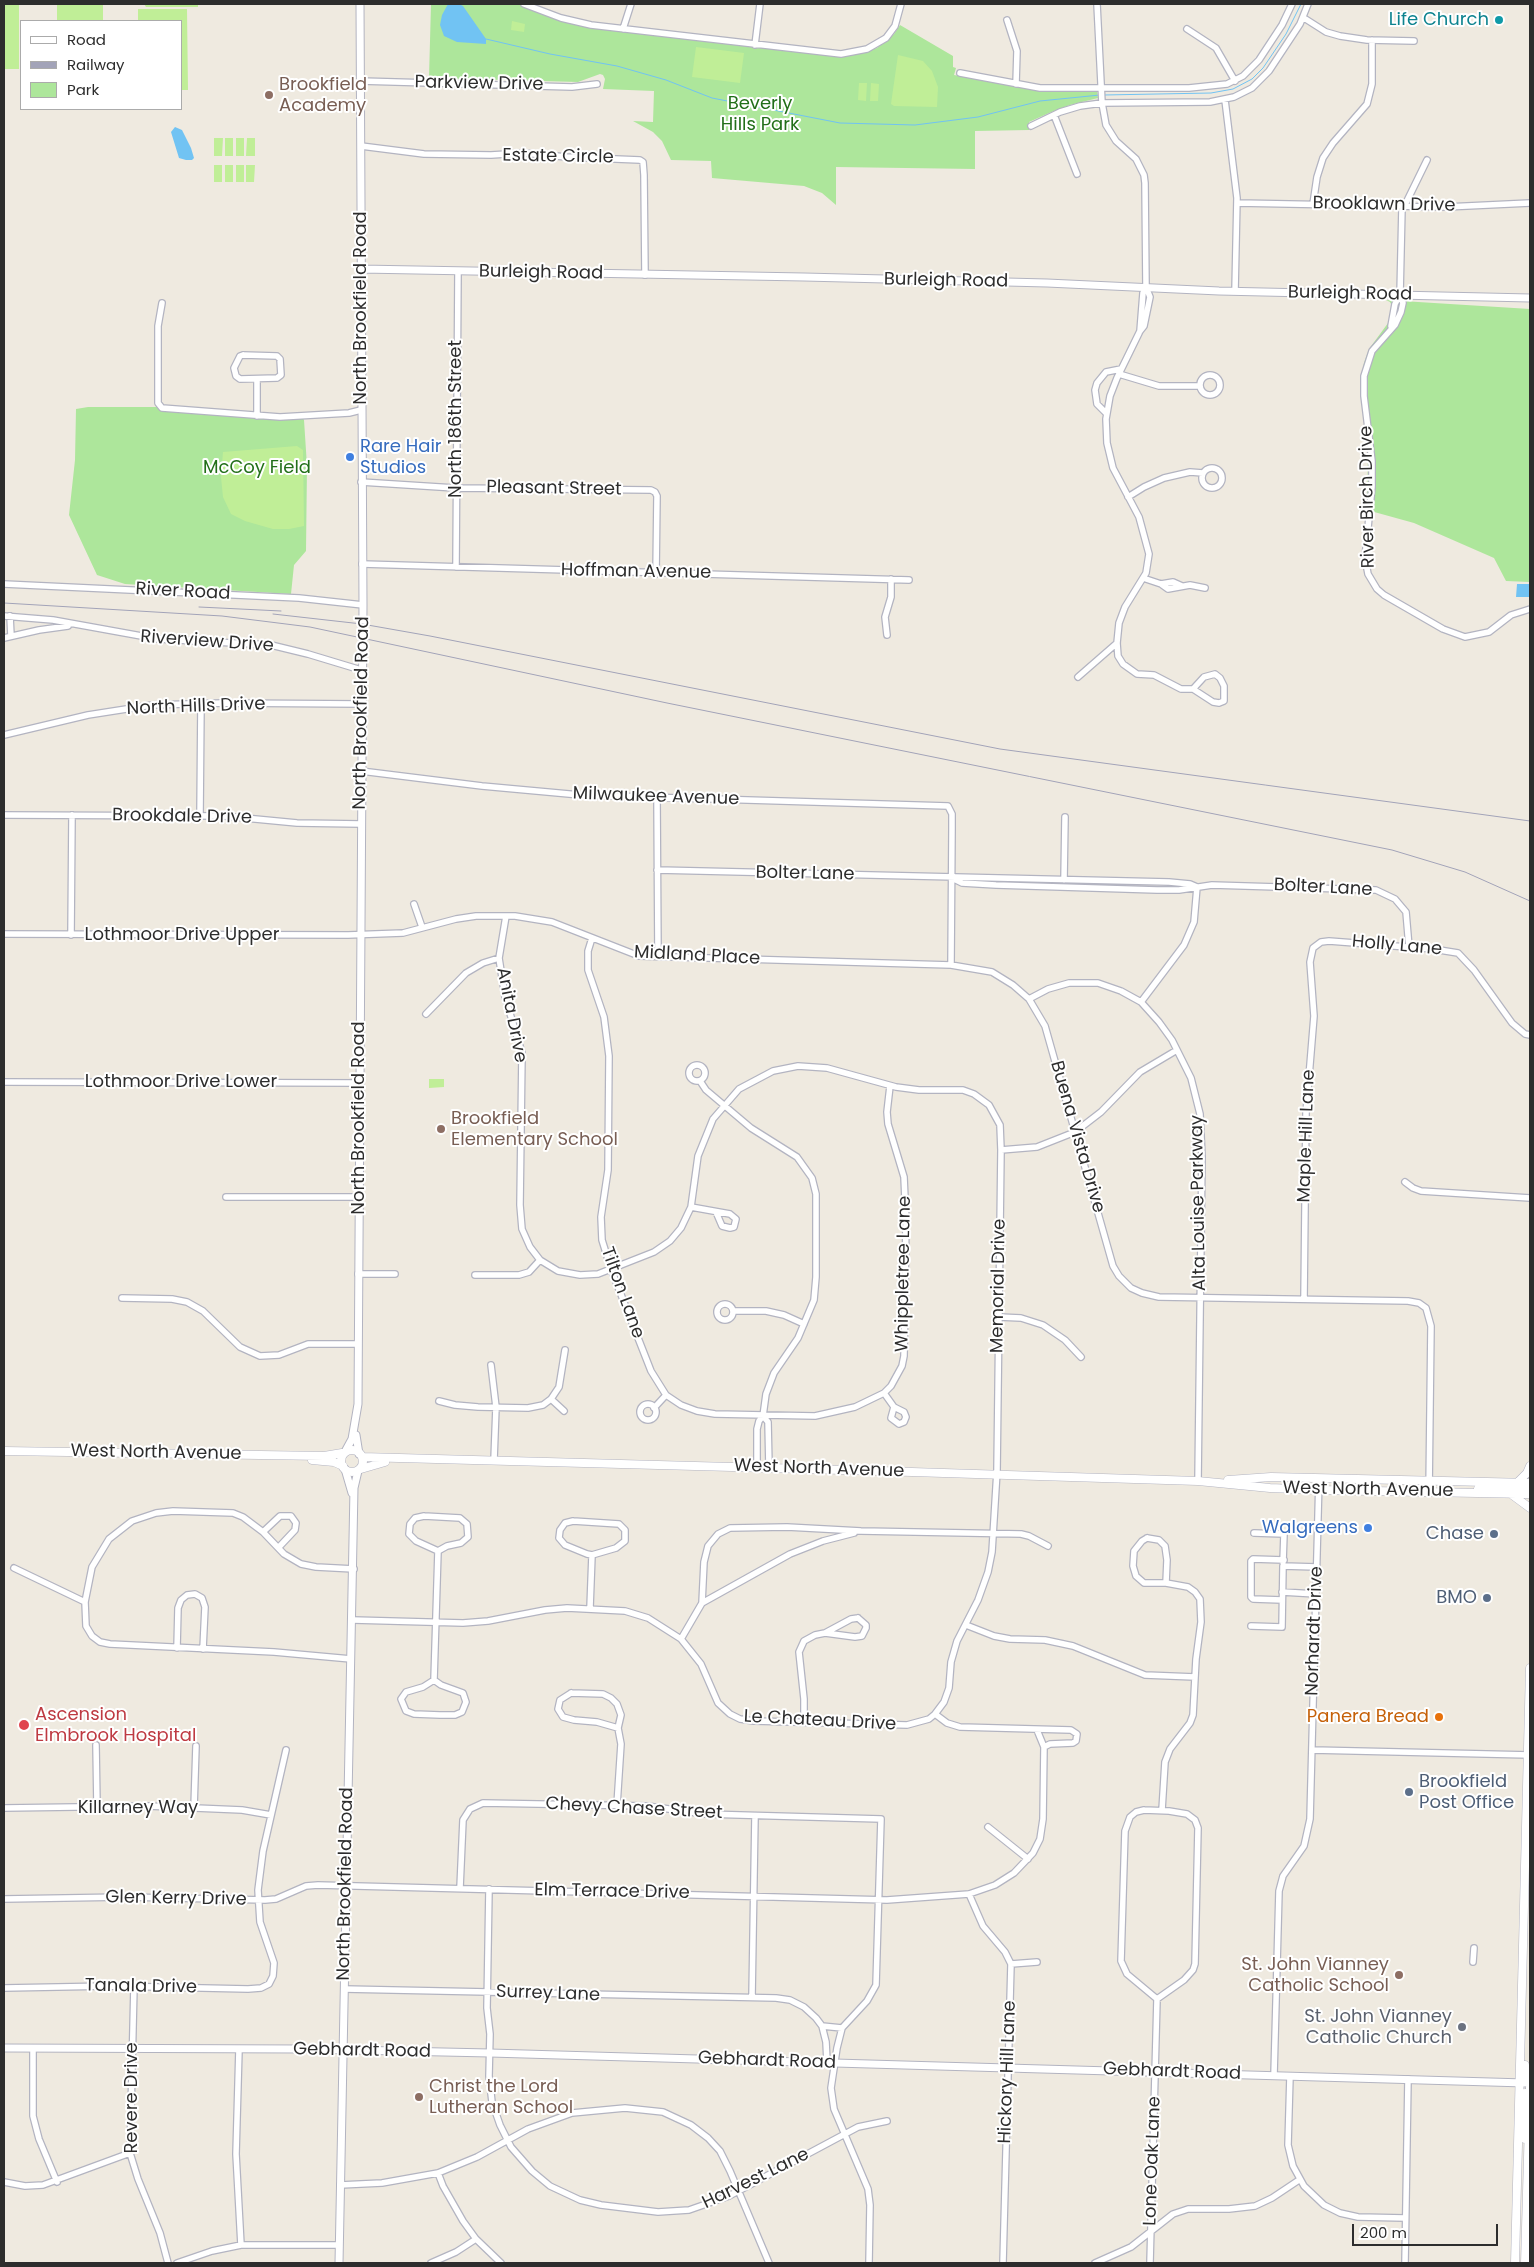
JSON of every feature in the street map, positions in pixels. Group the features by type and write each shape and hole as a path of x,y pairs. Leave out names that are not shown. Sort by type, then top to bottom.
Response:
{"main road":[{"name":"West North Avenue","path":"4,1451 324,1456 344,1451"},
{"path":"344,1451 361,1455 363,1465 360,1470 350,1472 340,1460 344,1451"},
{"name":"West North Avenue","path":"4,1455 41,1452"},
{"name":"West North Avenue","path":"270,1454 334,1462 344,1467"},
{"name":"West North Avenue","path":"361,1455 432,1459 1202,1481 1270,1488 1319,1490 1530,1494"},
{"name":"West North Avenue","path":"360,1470 382,1462 432,1459"},
{"path":"1518,1482 1527,1474 1530,1466"},
{"name":"West North Avenue","path":"1202,1481 1271,1477 1530,1483"},
{"path":"1459,1492 1490,1488 1530,1488"},
{"path":"1511,1494 1530,1508"},
{"path":"1515,2263 1530,1668"},
{"path":"1521,2016 1526,2034 1525,2077 1526,2081 1530,2083"},
{"path":"1520,2082 1525,2086 1524,2127 1529,2165"},
{"path":"1525,2263 1530,2087"}],"street":[{"name":"North Brookfield Road","path":"344,1451 351,1444 358,1404 362,605 360,4"},
{"path":"524,4 571,21 624,29 780,48 850,53 868,49 883,41 893,30 902,4"},
{"path":"624,29 631,4"},
{"path":"755,44 760,4"},
{"path":"1097,4 1103,116 1110,133 1136,159 1144,175 1146,287 1149,292 1144,326 1140,330 1120,372 1110,396 1106,413 1109,455 1118,481 1139,517 1147,543 1148,564 1143,578 1121,615 1117,644 1118,656 1123,664 1137,674 1154,675 1181,689 1193,689 1213,702 1219,703 1224,701 1224,686 1220,678 1215,674 1204,677 1193,689"},
{"path":"1031,126 1102,95 1204,88 1234,81 1251,69 1259,60 1282,25 1292,4"},
{"path":"960,73 1040,88 1102,95 1225,100 1242,94 1261,80 1287,46 1304,18 1308,4"},
{"path":"1304,18 1332,34 1372,40 1414,41"},
{"path":"1006,20 1017,51 1016,84"},
{"path":"1187,29 1216,48 1234,81"},
{"path":"1313,204 1317,177 1323,158 1333,143 1367,104 1372,84 1372,40"},
{"name":"Parkview Drive","path":"360,81 572,87 597,84"},
{"path":"1225,100 1237,203 1235,291"},
{"path":"1054,115 1077,174"},
{"name":"Estate Circle","path":"361,146 424,154 491,155 523,153 640,160 643,162 644,175 645,275"},
{"path":"1403,206 1427,160"},
{"name":"Brooklawn Drive","path":"1237,203 1462,207 1530,202"},
{"name":"River Birch Drive","path":"1403,206 1400,295 1403,303 1401,312 1398,320 1372,351 1364,376 1364,396 1372,461 1366,558 1372,582 1384,595 1443,629 1465,636 1489,632 1511,615 1530,609"},
{"name":"Burleigh Road","path":"361,269 1530,298"},
{"name":"North 186th Street","path":"456,567 458,271"},
{"path":"162,303 158,326 159,407 166,410 211,411 257,416 324,414 361,410"},
{"path":"270,355 280,359 281,374 279,377 257,379 240,379 236,376 234,368 240,356 270,355"},
{"path":"1106,413 1097,404 1095,390 1097,383 1106,372 1120,372 1159,386 1200,386"},
{"path":"257,379 257,416"},
{"path":"1128,497 1164,478 1190,472 1203,473"},
{"name":"Pleasant Street","path":"361,482 456,488 644,490 656,492 656,574"},
{"name":"Hoffman Avenue","path":"362,564 909,580"},
{"path":"1143,578 1161,584 1168,589 1182,586 1205,588"},
{"path":"887,635 885,617 891,597 892,579"},
{"name":"River Road","path":"4,584 299,598 362,605"},
{"path":"7,616 11,636"},
{"name":"Riverview Drive","path":"7,616 53,620 158,639 271,645 361,670"},
{"name":"Riverview Drive","path":"4,638 55,627 81,626"},
{"path":"1078,678 1117,644"},
{"path":"200,815 201,703"},
{"name":"North Hills Drive","path":"4,735 50,723 114,710 152,705 201,703 361,704"},
{"name":"Milwaukee Avenue","path":"361,771 526,791 657,798 943,805 951,810 952,878"},
{"path":"657,798 658,957"},
{"name":"Brookdale Drive","path":"4,815 200,815 246,817 297,823 361,824"},
{"path":"71,935 72,815"},
{"path":"1064,887 1065,817"},
{"name":"Bolter Lane","path":"657,870 952,878 967,876 1064,878 1169,882 1190,884 1197,887"},
{"path":"951,965 952,878"},
{"name":"Bolter Lane","path":"952,878 962,883 1064,887 1180,890 1212,885 1382,891 1395,899 1406,912 1410,947"},
{"path":"1141,1002 1184,945 1194,922 1197,887"},
{"path":"414,904 422,927"},
{"name":"Midland Place","path":"360,935 403,932 476,916 506,916 533,918 552,922 633,955 951,965"},
{"name":"Anita Drive","path":"506,916 500,958 505,997 522,1053 520,1205 522,1229 530,1247 540,1260 558,1271 574,1275 598,1274 663,1247 681,1228 690,1207 702,1142 713,1119 723,1105 748,1082 785,1067 827,1068 890,1086 919,1090 963,1090 974,1094 985,1102"},
{"name":"Lothmoor Drive Upper","path":"4,934 360,935"},
{"name":"Tilton Lane","path":"592,938 588,951 588,970 604,1017 609,1056 607,1178 601,1225 604,1247 611,1269 652,1371 666,1395 681,1406 704,1413 762,1416"},
{"name":"Holly Lane","path":"1312,973 1311,952 1317,944 1325,941 1410,947 1458,953 1474,970 1517,1028 1530,1035"},
{"path":"426,1014 466,973 483,963 500,958"},
{"name":"Buena Vista Drive","path":"951,965 992,972 1013,985 1029,999 1040,1016 1048,1034 1110,1256 1119,1276 1131,1288 1147,1295 1408,1301 1419,1303 1426,1308 1431,1326 1429,1480"},
{"name":"Maple Hill Lane","path":"1304,1299 1307,1090 1314,1016 1312,973"},
{"name":"Alta Louise Parkway","path":"1029,999 1062,984 1088,982 1113,987 1141,1002 1166,1031 1191,1078 1200,1114 1202,1481"},
{"path":"1001,1150 1037,1147 1075,1132 1101,1112 1140,1072 1177,1050"},
{"path":"700,1080 706,1090 759,1134 798,1157 812,1178 817,1205 816,1283 812,1306 798,1338 772,1377 766,1394 758,1429 757,1467"},
{"name":"Lothmoor Drive Lower","path":"4,1082 359,1083"},
{"name":"Whippletree Lane","path":"884,1393 902,1366 905,1348 906,1190 902,1167 886,1112 890,1086"},
{"name":"Memorial Drive","path":"985,1102 998,1118 1001,1150 996,1476"},
{"path":"1405,1182 1421,1191 1530,1198"},
{"path":"226,1196 358,1197"},
{"path":"690,1207 716,1212"},
{"path":"475,1275 512,1276 524,1273 540,1260"},
{"path":"358,1274 396,1274"},
{"path":"122,1298 172,1299 187,1302 203,1311 240,1347 260,1356 279,1355 308,1344 357,1344"},
{"path":"733,1311 766,1311 784,1315 804,1324"},
{"path":"999,1317 1021,1318 1043,1325 1065,1340 1081,1357"},
{"path":"439,1400 455,1405 536,1407 551,1399 559,1386 565,1350"},
{"path":"491,1365 496,1407 494,1460"},
{"path":"762,1416 825,1415 855,1407 884,1393 894,1407"},
{"path":"654,1408 666,1395"},
{"path":"551,1399 564,1412"},
{"path":"762,1416 768,1422 769,1468"},
{"name":"North Brookfield Road","path":"355,1422 356,1441 361,1455"},
{"name":"North Brookfield Road","path":"344,1467 355,1505"},
{"name":"North Brookfield Road","path":"339,2263 355,1478 360,1470"},
{"path":"996,1476 993,1533 988,1572 966,1625 957,1641 946,1698 936,1714 947,1723 960,1727 1072,1730 1078,1734 1076,1742 1050,1744 1044,1747"},
{"name":"Norhardt Drive","path":"1274,2075 1279,1892 1283,1876 1304,1846 1308,1834 1319,1478"},
{"path":"1429,1480 1429,1492"},
{"path":"351,1659 100,1642 92,1636 86,1626 85,1602 92,1566 99,1552 109,1539 120,1529 143,1516 172,1511 233,1513 243,1517 264,1532 290,1558 305,1566 354,1568"},
{"path":"264,1532 280,1516 291,1516 296,1523 295,1530 279,1547"},
{"path":"455,1517 460,1518 467,1524 469,1531 465,1541 447,1546 438,1551 416,1541 409,1534 410,1524 415,1518 455,1517"},
{"path":"573,1521 611,1522 623,1527 626,1537 622,1544 592,1555 564,1545 559,1534 565,1523 573,1521"},
{"path":"681,1639 702,1602 706,1554 713,1540 724,1530 746,1526 861,1531 993,1533 1029,1536 1048,1546"},
{"path":"702,1602 790,1554 823,1541 861,1531"},
{"path":"1251,1626 1282,1627 1284,1606 1282,1592 1284,1534 1254,1534"},
{"path":"1162,1810 1165,1762 1170,1750 1190,1723 1193,1715 1194,1677 1201,1622 1200,1600 1188,1587 1166,1583 1144,1583 1136,1576 1133,1566 1134,1551 1142,1541 1154,1538 1165,1546 1167,1560 1166,1583"},
{"path":"434,1680 438,1551"},
{"path":"590,1608 592,1555"},
{"path":"1282,1600 1253,1599 1251,1597 1251,1561 1253,1559 1317,1567"},
{"path":"14,1568 85,1602"},
{"path":"1282,1592 1316,1594"},
{"path":"177,1648 178,1608 181,1600 187,1595 195,1594 202,1598 205,1607 203,1648"},
{"name":"Le Chateau Drive","path":"352,1620 436,1623 488,1621 545,1610 590,1608 617,1610 648,1618 681,1639 701,1664 715,1699 730,1714 746,1720 907,1725 921,1723 936,1714"},
{"path":"804,1722 804,1689 799,1652 804,1641 855,1618 864,1621 866,1628 859,1637 825,1633"},
{"path":"966,1625 1002,1637 1054,1641 1073,1646 1145,1674 1194,1677"},
{"path":"434,1680 441,1685 463,1693 466,1702 462,1712 448,1715 414,1714 406,1711 401,1699 406,1692 423,1687 434,1680"},
{"path":"617,1805 621,1744 618,1728 620,1721 619,1709 614,1701 607,1696 571,1693 560,1700 558,1709 563,1717 597,1722 618,1728"},
{"path":"1037,1730 1044,1747 1042,1834 1021,1868 1008,1877 969,1894 983,1926 1005,1952 1011,1964 1037,1962"},
{"path":"96,1745 97,1806"},
{"path":"194,1808 196,1746"},
{"path":"258,1900 263,1851 286,1750"},
{"path":"1312,1750 1529,1755"},
{"name":"Chevy Chase Street","path":"460,1888 462,1825 466,1814 475,1806 483,1803 497,1802 617,1805 647,1806 705,1814 880,1819 878,1900"},
{"name":"Killarney Way","path":"4,1808 97,1806 194,1808 242,1810 271,1815"},
{"path":"1162,1810 1187,1814 1195,1820 1198,1828 1196,1936 1193,1970 1184,1980 1157,1999 1127,1974 1122,1966 1122,1953 1126,1825 1136,1812 1162,1810"},
{"path":"752,1997 755,1816"},
{"path":"988,1827 1028,1859"},
{"name":"Glen Kerry Drive","path":"4,1899 125,1897 258,1900 276,1899 312,1885 346,1886"},
{"name":"Elm Terrace Drive","path":"346,1886 878,1900 969,1894"},
{"name":"Harvest Lane","path":"489,1889 487,1992 490,2053 489,2076 492,2102 507,2139 525,2164 550,2186 591,2203 647,2211 679,2211 709,2204 738,2191 863,2125 887,2121"},
{"name":"Tanala Drive","path":"4,1988 134,1986 256,1989 269,1984 273,1976 272,1956 260,1922 258,1900"},
{"path":"869,2263 870,2205 868,2189 857,2160 844,2135 832,2102 831,2082 842,2028 867,2001 876,1985 878,1900"},
{"path":"1473,1962 1474,1948"},
{"name":"Hickory Hill Lane","path":"1003,2263 1011,1964"},
{"name":"Revere Drive","path":"134,1986 130,2153 138,2179 160,2233 168,2263"},
{"name":"Surrey Lane","path":"344,1989 776,1998 797,2003 816,2018 822,2026"},
{"name":"Lone Oak Lane","path":"1150,2263 1157,1999"},
{"path":"827,2062 826,2042 822,2026 842,2028"},
{"name":"Gebhardt Road","path":"4,2048 490,2053 1530,2083"},
{"path":"33,2048 33,2116 39,2139 56,2182"},
{"path":"239,2049 236,2154 241,2245"},
{"path":"1290,2076 1288,2145 1292,2166 1299,2180 1317,2200 1340,2213 1358,2216 1405,2218"},
{"path":"1405,2263 1408,2079"},
{"path":"340,2185 382,2183 438,2173 478,2157 497,2147 507,2139 547,2120 584,2110 625,2108 662,2112 686,2122 708,2138 726,2162 769,2263"},
{"path":"4,2182 35,2186 56,2182 130,2153"},
{"path":"438,2173 452,2202 476,2239 501,2263"},
{"path":"1094,2263 1124,2251 1173,2214 1188,2209 1229,2210 1255,2206 1272,2198 1299,2180"},
{"path":"431,2263 456,2252 476,2239"},
{"path":"177,2263 212,2251 241,2245 339,2245"}],"green space":[{"path":"4,4 19,4 19,69 4,69"},
{"path":"57,4 103,4 103,20 57,20"},
{"path":"144,4 198,4 198,7 146,7"},
{"name":"Beverly Hills Park","path":"431,4 518,4 564,22 843,56 854,55 877,48 894,34 900,25 953,56 953,67 956,68 954,75 1020,87 1097,90 1098,98 1070,105 1029,122 1029,130 975,131 975,169 836,167 836,205 822,193 804,186 712,178 711,161 671,160 662,141 653,132 633,121 653,122 654,91 603,89 605,79 600,74 578,82 429,78"},
{"path":"138,9 187,9 188,90 182,90 182,20 138,20"},
{"path":"512,21 525,24 524,32 511,30"},
{"path":"696,47 744,53 740,83 692,77"},
{"path":"898,55 923,61 932,71 938,87 937,107 894,106 891,104"},
{"path":"859,83 867,83 866,101 858,100"},
{"path":"871,83 879,84 878,101 870,101"},
{"path":"214,138 223,138 222,156 214,156"},
{"path":"225,138 233,138 233,156 225,156"},
{"path":"236,138 244,138 244,156 236,156"},
{"path":"247,138 255,138 255,156 246,156"},
{"path":"214,165 222,165 222,182 214,182"},
{"path":"225,165 233,165 233,182 225,182"},
{"path":"236,165 244,165 244,182 236,182"},
{"path":"246,165 255,165 254,182 246,182"},
{"path":"1386,300 1530,309 1530,582 1506,581 1494,558 1414,523 1367,510 1368,449 1360,382 1369,349 1391,319 1392,306"},
{"name":"McCoy Field","path":"88,407 157,407 167,411 302,417 304,420 307,466 306,551 294,565 291,594 125,584 97,575 69,515 75,460 76,409"},
{"name":"McCoy Field","path":"297,446 303,450 304,526 289,529 273,529 245,521 231,514 223,497 221,477 223,452"},
{"path":"429,1079 444,1079 444,1087 429,1088"}],"water":[{"path":"448,4 463,6 486,39 486,44 457,42 444,36 440,25 442,15"},
{"path":"175,127 182,130 191,148 194,158 192,160 179,158 171,132"},
{"path":"1517,584 1530,584 1530,597 1516,597"}],"waterway":[{"path":"1104,95 1211,93 1233,89 1252,79 1263,68 1286,34 1301,4"},
{"path":"486,39 550,54 617,66 666,80 712,98 840,123 915,125 978,117 1040,101 1100,95"}],"railway":[{"path":"4,603 222,616 310,627 667,703 1392,850 1465,872 1530,901"},
{"path":"199,607 281,611"},
{"path":"273,614 362,624 430,636 1000,749 1530,821"}],"place":[{"name":"Life Church","path":"1499,20"},
{"name":"Brookfield Academy","path":"269,95"},
{"name":"Rare Hair Studios","path":"350,457"},
{"name":"Brookfield Elementary School","path":"441,1129"},
{"name":"Walgreens","path":"1368,1528"},
{"name":"Chase","path":"1494,1534"},
{"name":"BMO","path":"1487,1598"},
{"name":"Panera Bread","path":"1439,1717"},
{"name":"Ascension Elmbrook Hospital","path":"24,1725"},
{"name":"Brookfield Post Office","path":"1409,1792"},
{"name":"St. John Vianney Catholic School","path":"1399,1975"},
{"name":"St. John Vianney Catholic Church","path":"1462,2027"},
{"name":"Christ the Lord Lutheran School","path":"419,2097"}]}
